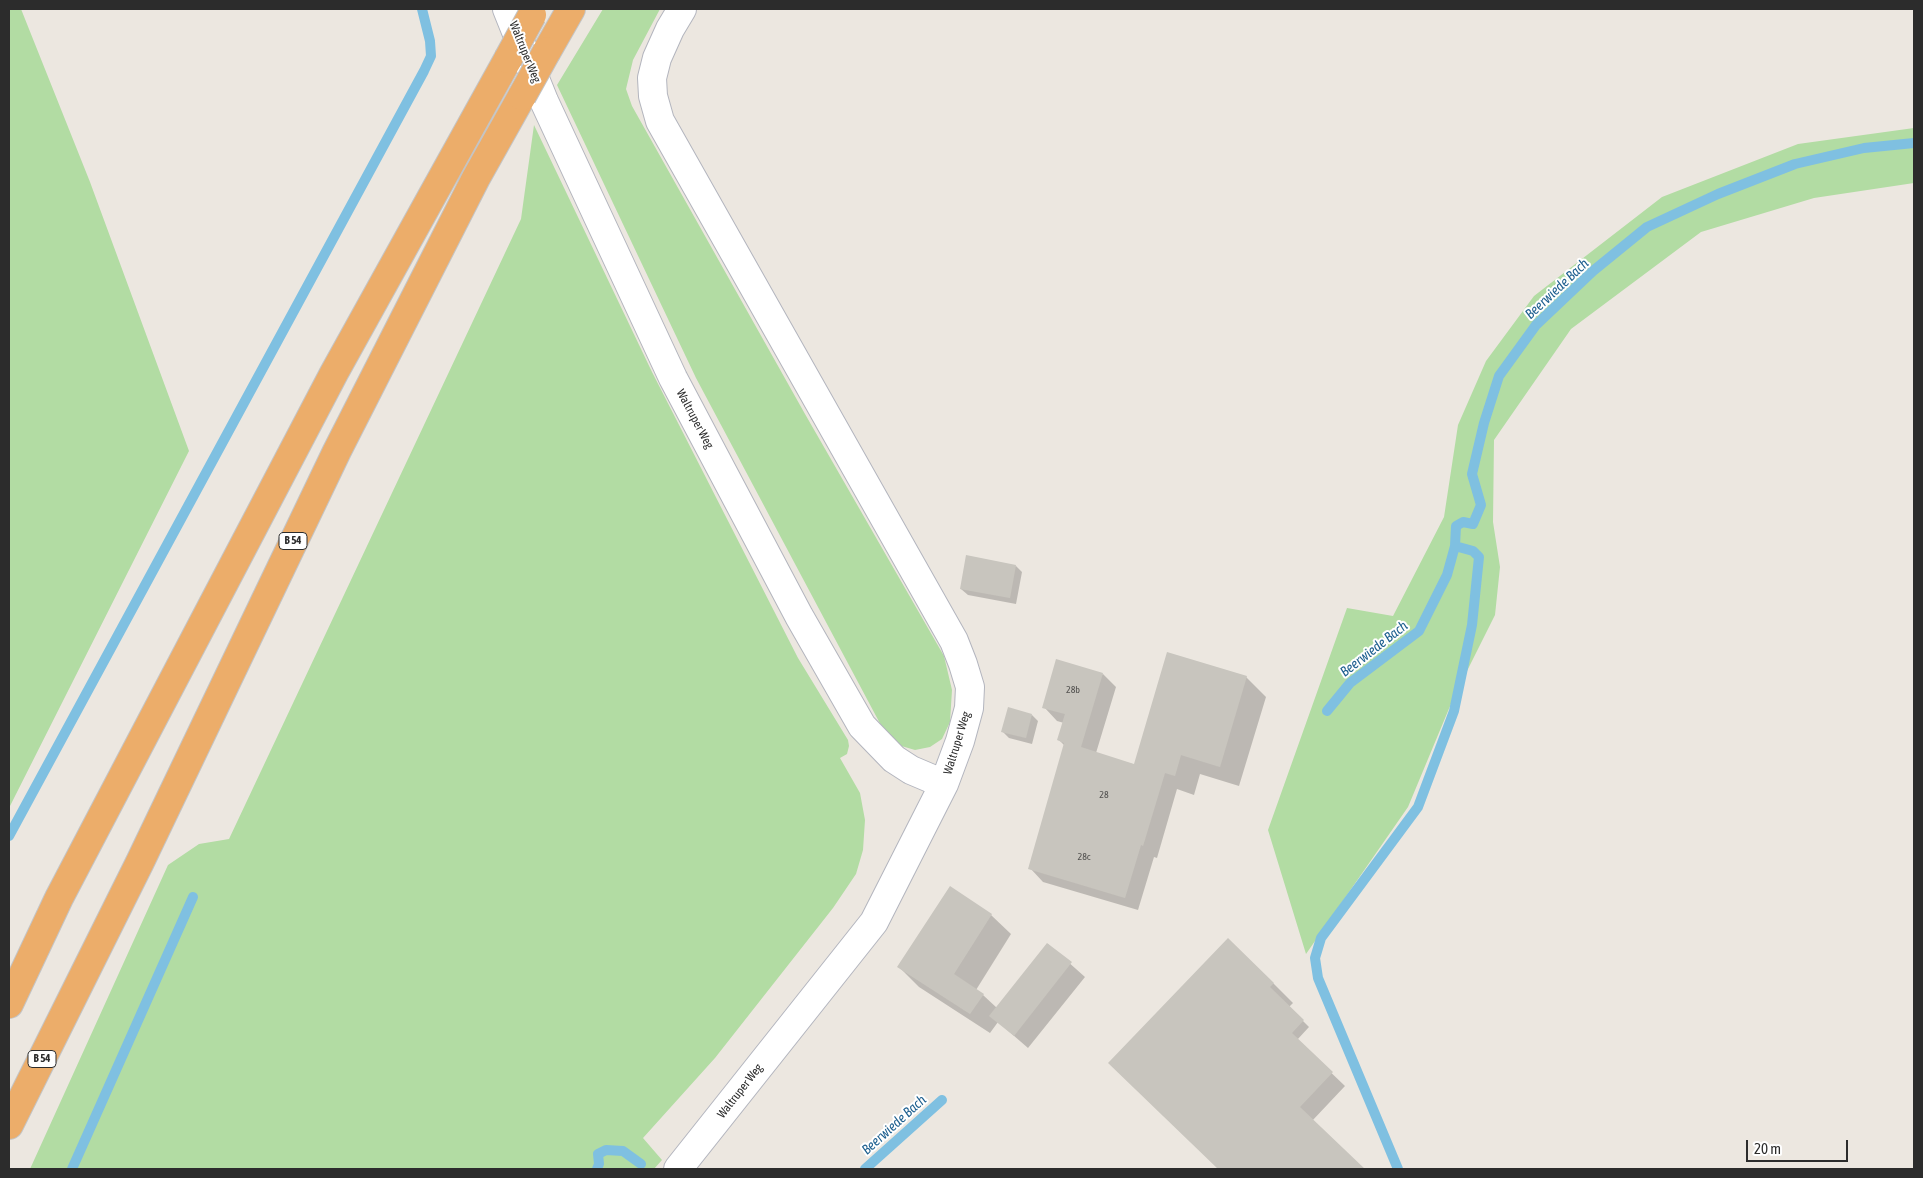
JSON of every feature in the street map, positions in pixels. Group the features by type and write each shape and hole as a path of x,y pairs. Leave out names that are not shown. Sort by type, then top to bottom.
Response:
{"highway":[{"name":"B 54","path":"9,1125 135,871 337,451 476,178 571,9"},
{"path":"9,1004 59,898 329,382 508,59 525,11"}],"street":[{"name":"Waltruper Weg","path":"678,1169 874,922 944,784 960,741 969,708 970,687 954,641 660,120 655,108 652,78 657,58 670,29 682,9"},
{"name":"Waltruper Weg","path":"525,11 544,101 673,378 799,616 862,726 894,759 911,770 944,784"}],"green space":[{"path":"9,9 21,9 90,182 189,451 9,808"},
{"path":"603,9 660,9 633,60 626,89 632,106 944,656 952,690 950,722 942,739 930,747 915,750 898,745 884,731 696,378 557,85"},
{"path":"534,125 652,372 798,658 848,740 847,754 840,758 860,793 865,820 863,850 856,874 833,908 715,1058 643,1138 662,1160 654,1169 30,1169 168,865 199,844 229,839 521,219"},
{"path":"1914,128 1914,183 1814,198 1701,232 1571,329 1494,440 1493,522 1500,567 1495,615 1453,699 1408,807 1306,954 1268,830 1347,608 1393,616 1444,517 1458,425 1486,361 1534,296 1662,197 1798,144"}],"building":[{"path":"966,555 1016,565 1010,598 960,589"},
{"path":"1167,652 1247,676 1220,767 1181,755 1175,776 1165,773 1125,898 1028,869 1064,743 1057,740 1065,714 1042,708 1056,659 1103,673 1081,747 1134,764"},
{"path":"1008,707 1032,714 1026,738 1001,732"},
{"path":"950,886 992,914 954,974 984,994 970,1014 897,967"},
{"path":"1228,938 1274,983 1270,987 1304,1020 1292,1033 1333,1072 1300,1107 1365,1169 1218,1169 1108,1063"},
{"path":"1047,943 1072,962 1014,1036 989,1016"}],"waterway":[{"path":"9,836 424,71 431,56 430,41 422,9"},
{"name":"Beerwiede Bach","path":"1327,711 1350,683 1419,631 1447,575 1455,546 1456,526 1463,522 1473,524 1481,505 1472,474 1484,423 1499,376 1536,325 1593,271 1647,227 1718,194 1795,164 1864,148 1914,143"},
{"path":"1398,1169 1318,978 1315,958 1321,938 1418,807 1454,711 1472,625 1479,557 1473,551 1455,546"},
{"path":"72,1169 193,897"},
{"name":"Beerwiede Bach","path":"865,1169 942,1100"},
{"name":"Beerwiede Bach","path":"597,1169 599,1164 598,1154 606,1150 623,1151 641,1164"}]}
